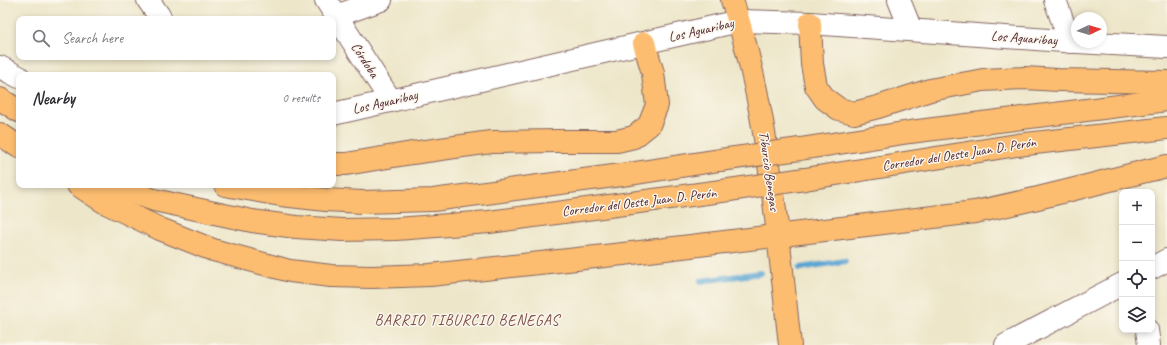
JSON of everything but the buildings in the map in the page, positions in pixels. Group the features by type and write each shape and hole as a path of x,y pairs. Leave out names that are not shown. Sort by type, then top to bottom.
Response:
{"main road":[{"name":"Tiburcio Benegas","path":"732,0 739,21 755,88 769,167 790,345"},
{"path":"810,23 812,64 816,86 825,99 839,109 854,113 878,107 930,90 983,80 1025,78 1167,82"},
{"path":"336,164 346,164 491,142 617,141 634,137 649,125 657,105 653,73 644,43"},
{"path":"0,99 16,109"},
{"name":"Corredor del Oeste Juan D. Perón","path":"242,188 281,195 326,200 362,202 433,200 629,174 918,131 1167,100"},
{"name":"Corredor del Oeste Juan D. Perón","path":"120,188 154,200 252,221 296,227 342,230 396,229 489,222 729,190 1017,145 1167,128"},
{"path":"0,134 16,141"},
{"path":"0,134 16,145"},
{"path":"83,188 104,202 153,226 213,250 290,271 331,276 372,277 430,275 778,236 975,212 1024,202 1167,166"}],"street":[{"path":"331,8 381,0"},
{"path":"900,0 911,30"},
{"path":"1055,0 1071,34"},
{"name":"Córdoba","path":"331,8 391,100"},
{"name":"Los Aguaribay","path":"336,113 739,21 810,23 1071,42"},
{"name":"Los Aguaribay","path":"1107,44 1167,47"},
{"path":"0,68 16,76"},
{"path":"1155,266 1167,260"},
{"path":"1006,345 1119,286"},
{"path":"1147,333 1149,345"}],"waterway":[{"path":"800,268 845,261"},
{"path":"701,281 761,273"}],"district":[{"name":"BARRIO TIBURCIO BENEGAS","path":"467,320"}]}
